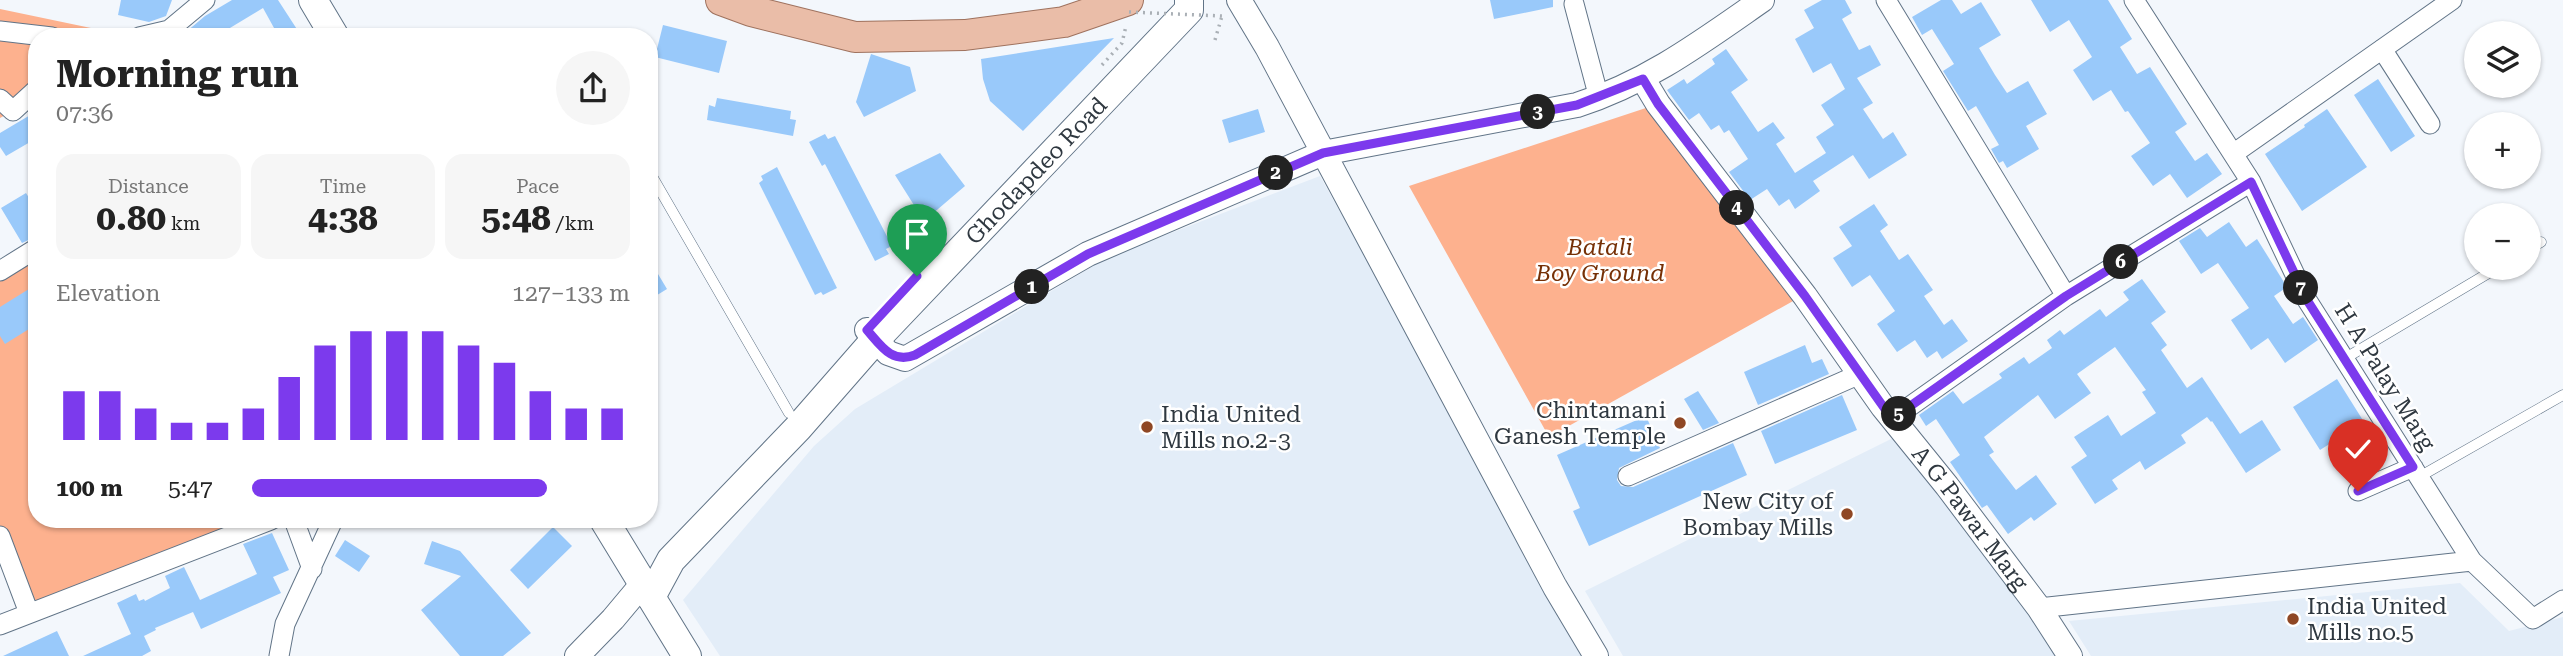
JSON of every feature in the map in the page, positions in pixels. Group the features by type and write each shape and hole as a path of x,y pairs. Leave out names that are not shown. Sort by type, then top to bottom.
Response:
{"main road":[{"path":"313,0 330,28"},
{"path":"721,0 751,11 855,37 965,35 1064,22 1129,6"},
{"name":"Ghodapdeo Road","path":"648,590 671,560 798,428 871,335 1174,0"},
{"name":"Ghodapdeo Road","path":"648,590 664,549 789,413 871,335 1189,10 1189,0"},
{"path":"609,528 687,656"}],"street":[{"path":"171,28 205,0"},
{"path":"871,335 888,354 905,359 1088,254 1323,153 1577,105 1599,98 1643,79 1762,0"},
{"path":"1886,0 2066,296"},
{"name":"H A Palay Marg","path":"2134,0 2251,182 2307,300 2472,561 2533,619 2563,600"},
{"path":"2233,155 2452,0"},
{"path":"1574,4 1599,98"},
{"path":"1231,8 1323,153 1555,587 1596,656"},
{"path":"0,31 28,34"},
{"path":"2382,50 2430,124"},
{"name":"A G Pawar Marg","path":"1643,79 1658,104 1805,296 1892,419 1947,486 2039,608 2070,656"},
{"path":"0,99 13,111 28,97"},
{"path":"1892,419 2066,296 2251,182"},
{"path":"0,271 28,254"},
{"path":"1628,476 1860,374"},
{"path":"2358,491 2416,472"},
{"path":"0,625 250,528"},
{"path":"298,528 312,569"},
{"path":"279,656 285,624 330,528"},
{"path":"0,536 29,613"},
{"path":"2039,608 2472,561"},
{"path":"578,656 613,619 648,590"},
{"path":"598,656 648,590"}],"lane":[{"path":"658,187 789,413"},
{"path":"2344,359 2477,280"},
{"path":"2416,472 2563,395"}],"path":[{"path":"1129,6 1231,8 1215,40"},
{"path":"1102,65 1122,43"}],"shaded area":[{"name":"India United Mills no.2-3","path":"1320,176 1588,656 720,656 683,600 814,446 855,409 1108,257"},
{"name":"New City of Bombay Mills","path":"1895,437 2033,616 2060,656 1623,656 1585,591"},
{"name":"India United Mills no.5","path":"2460,583 2509,631 2563,617 2563,656 2091,656 2069,621"}],"green space":[{"path":"0,9 91,28 28,28 28,102 0,118"},
{"name":"Batali Boy Ground","path":"1655,105 1802,296 1549,437 1409,186"},
{"path":"28,252 28,528 224,528 31,609 0,528 0,269"}],"building":[{"path":"121,0 172,0 166,16 149,22 118,15"},
{"path":"232,0 278,0 296,28 274,28 263,8 230,28 191,28"},
{"path":"1490,0 1553,0 1553,7 1494,19"},
{"path":"1822,0 1845,0 1852,13 1842,19 1859,50 1870,45 1881,65 1857,78 1873,103 1863,109 1883,139 1893,132 1907,155 1869,179 1853,155 1813,181 1820,191 1795,209 1789,199 1779,206 1767,189 1750,200 1729,172 1748,159 1729,130 1724,133 1719,125 1711,130 1699,113 1689,120 1667,90 1684,79 1687,84 1715,64 1712,59 1726,49 1748,80 1731,92 1758,132 1773,122 1785,138 1776,144 1795,173 1826,153 1816,137 1834,125 1821,105 1845,89 1831,63 1813,73 1795,39 1814,28 1804,10"},
{"path":"1941,0 1952,0 1961,14 1981,2 2001,35 1979,48 2007,93 2028,81 2047,114 2026,126 2039,149 2007,168 2003,161 1999,163 1991,149 1999,145 1976,106 1968,111 1943,71 1954,64 1932,29 1922,35 1912,17"},
{"path":"2031,0 2108,0 2132,39 2120,47 2137,74 2150,67 2187,124 2175,132 2195,161 2207,153 2222,174 2187,198 2170,174 2153,186 2131,156 2150,143 2111,90 2093,101 2073,70 2092,57 2069,20 2050,32"},
{"path":"663,25 727,41 719,73 658,58"},
{"path":"1114,38 1023,131 990,101 983,79 981,59"},
{"path":"871,54 910,67 916,91 864,117 856,102"},
{"path":"2378,79 2415,136 2391,152 2354,95"},
{"path":"717,98 791,111 790,119 796,120 793,136 707,120 709,105 715,107"},
{"path":"1258,109 1265,132 1229,143 1222,120"},
{"path":"2327,109 2367,167 2302,211 2265,154"},
{"path":"28,116 28,143 6,156 0,147 0,133"},
{"path":"825,134 828,139 835,136 892,246 886,249 889,254 875,261 825,164 822,166 809,142"},
{"path":"940,153 965,186 924,221 895,175"},
{"path":"777,167 837,288 823,295 821,292 815,295 759,183 763,180 761,176"},
{"path":"26,193 28,240 22,243 1,208"},
{"path":"1874,204 1888,225 1880,231 1899,260 1908,254 1933,290 1924,296 1944,325 1952,319 1968,341 1942,359 1937,351 1927,358 1915,340 1897,352 1877,324 1895,311 1870,275 1852,287 1833,258 1852,246 1839,227"},
{"path":"2229,222 2246,247 2257,239 2287,287 2274,296 2293,324 2303,317 2318,340 2285,363 2268,338 2251,350 2231,320 2249,308 2218,263 2201,274 2179,241 2200,228 2207,237"},
{"path":"658,274 667,289 658,294"},
{"path":"2142,279 2166,312 2151,323 2167,345 2161,350 2187,388 2202,377 2240,434 2262,420 2281,450 2246,473 2207,417 2181,435 2186,443 2145,470 2140,461 2112,480 2118,489 2095,504 2071,467 2087,456 2074,437 2108,415 2121,436 2156,413 2142,392 2146,390 2115,347 2077,374 2091,393 2055,419 2038,395 1984,437 1994,452 1989,455 2016,490 2036,475 2057,504 2034,521 2031,517 2008,534 1987,505 1982,508 1950,462 1960,455 1936,419 1926,426 1919,415 1953,391 1963,404 2002,378 1999,374 2024,357 2029,364 2052,348 2047,340 2060,330 2064,335 2100,309 2106,317 2129,300 2123,292"},
{"path":"28,290 28,330 5,344 0,336 0,307"},
{"path":"1805,345 1812,363 1822,359 1829,374 1758,405 1744,372"},
{"path":"2337,379 2364,422 2320,450 2293,407"},
{"path":"1698,391 1719,423 1703,430 1684,399"},
{"path":"1842,395 1857,430 1775,464 1761,431"},
{"path":"1646,416 1660,448 1619,468 1617,480 1621,486 1633,487 1733,443 1747,475 1589,546 1573,511 1580,508 1557,455"},
{"path":"552,528 572,546 528,589 510,570"},
{"path":"272,533 289,570 273,577 281,593 201,629 193,612 155,628 156,630 144,636 151,651 142,656 83,656 131,634 117,603 136,594 139,601 145,601 170,588 165,576 184,567 200,600 257,574 243,544"},
{"path":"345,540 370,556 359,572 335,556"},
{"path":"432,541 460,551 531,633 503,656 460,656 421,610 461,576 424,564"},
{"path":"57,631 69,656 3,656"}],"place":[{"name":"Chintamani Ganesh Temple","path":"1680,423"},
{"name":"India United Mills no.2-3","path":"1147,427"},
{"name":"New City of Bombay Mills","path":"1847,514"},
{"name":"India United Mills no.5","path":"2293,619"}],"route":[{"path":"917,276 867,330 888,354 896,358 905,359 915,355 1088,254 1323,153 1577,105 1643,79 1658,104 1805,296 1892,419 2066,296 2251,182 2307,300 2413,467 2358,491"}]}
